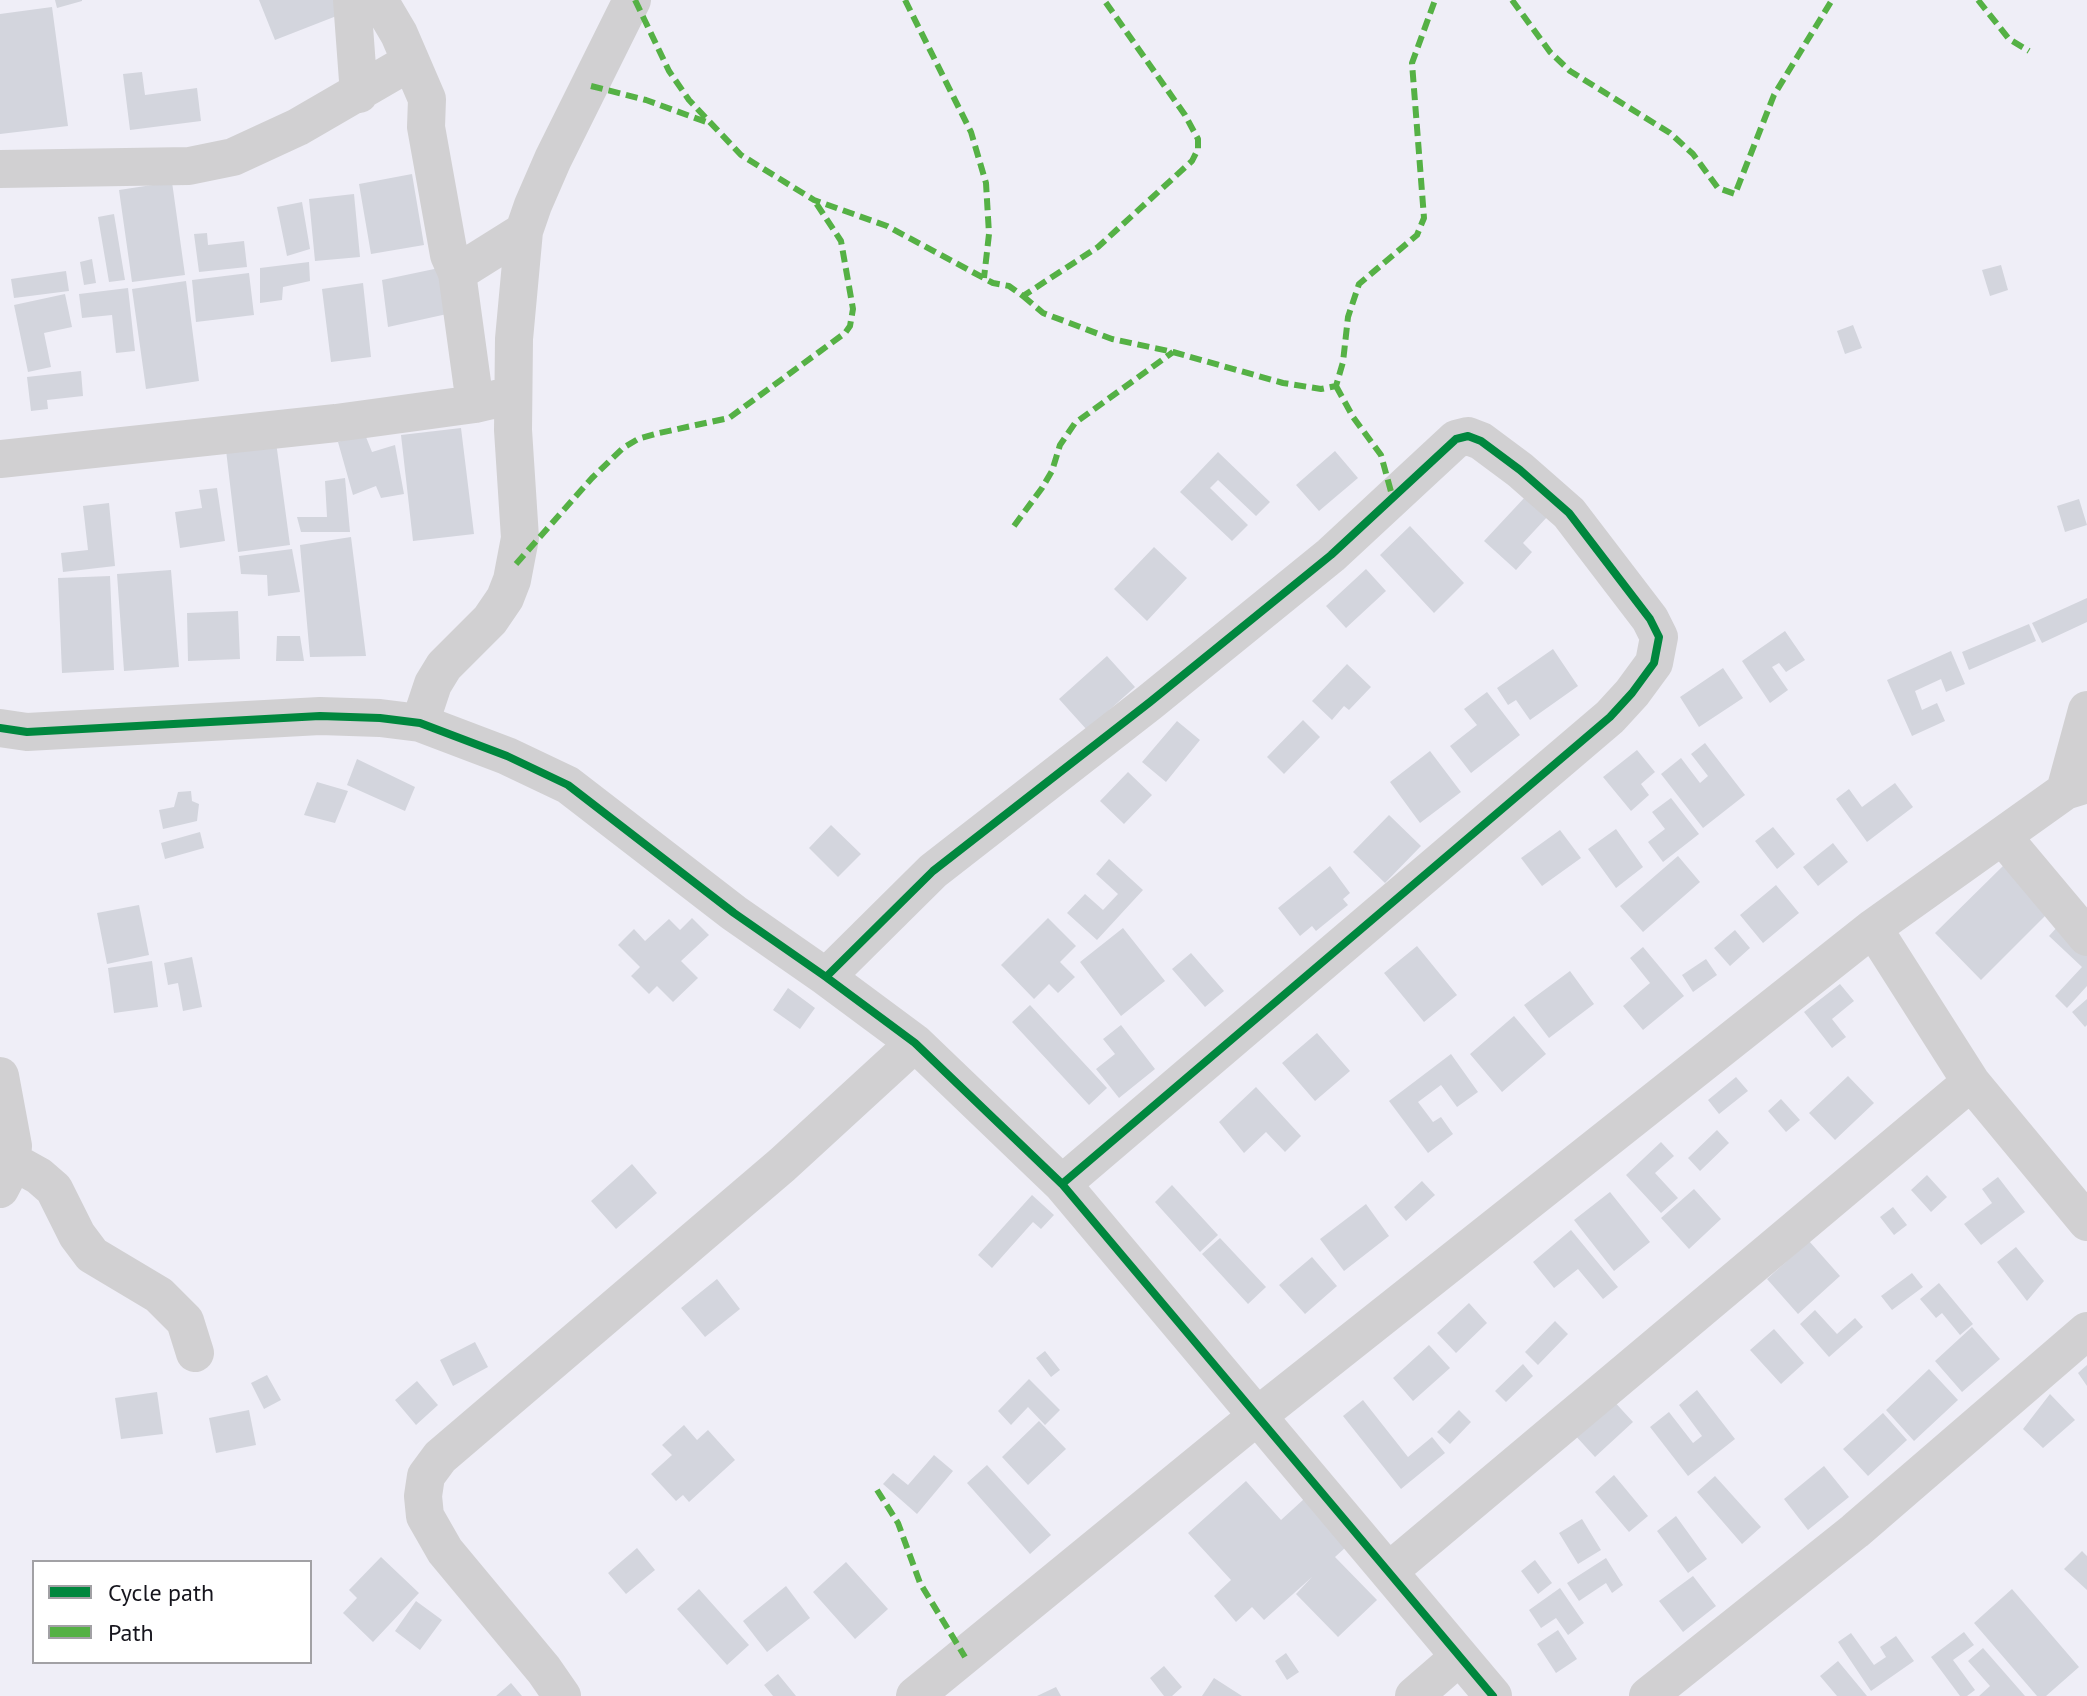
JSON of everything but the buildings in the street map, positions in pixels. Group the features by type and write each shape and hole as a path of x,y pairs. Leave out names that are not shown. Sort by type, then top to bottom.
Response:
{"street":[{"path":"352,0 359,94"},
{"path":"379,0 399,34 428,103 426,127 449,255 457,273 475,404"},
{"path":"420,723 433,684 444,666 490,620 505,598 512,580 520,538 513,395 514,339 524,231 553,159 632,0"},
{"path":"0,169 189,166 233,157 273,140 359,94 410,62"},
{"path":"457,273 524,231"},
{"path":"0,459 336,423 475,404 513,395"},
{"path":"826,977 933,871 1150,702 1331,555 1456,439 1465,436 1481,441 1520,470 1569,513 1650,619 1659,637 1654,663 1632,693 1586,738 1062,1184"},
{"path":"915,1696 1256,1417 1873,928 2076,787 2087,710"},
{"path":"0,728 27,732 320,716 380,718 420,723 507,756 568,785 734,913 915,1043 1062,1184 1493,1696"},
{"path":"2003,837 2087,937"},
{"path":"1873,928 1971,1082 2087,1222"},
{"path":"562,1696 445,1551 425,1516 423,1496 426,1476 440,1457 782,1165 915,1043"},
{"path":"0,1076 13,1146 6,1175 39,1176 54,1189 77,1235 92,1255 159,1295 185,1321 195,1353"},
{"path":"1389,1571 1971,1082"},
{"path":"1648,1696 1855,1531 2087,1331"},
{"path":"1414,1696 1459,1657"}],"marked path":[{"path":"635,0 669,71 689,100 741,155 814,200 887,226 993,283 1009,286 1023,296 1098,247 1192,161 1198,149 1198,139 1185,115 1104,0"},
{"path":"905,0 971,132 986,183 989,234 984,278"},
{"path":"1023,296 1043,313 1112,339 1173,352 1283,383 1321,389 1336,386 1343,362 1348,317 1359,284 1417,235 1424,218 1412,63 1435,0"},
{"path":"1512,0 1550,52 1570,71 1670,133 1693,154 1718,188 1735,194 1774,95 1832,0"},
{"path":"1978,0 2009,39 2029,51"},
{"path":"591,86 646,100 709,123"},
{"path":"516,564 592,478 623,448 638,439 659,433 729,418 845,333 850,326 853,309 841,241 814,200"},
{"path":"1014,526 1042,488 1052,471 1060,445 1075,423 1173,352"},
{"path":"1336,386 1353,417 1381,455 1393,499"},
{"path":"877,1490 898,1523 920,1583 965,1657"}],"cycle path":[{"path":"826,977 933,871 1150,702 1331,555 1456,439 1468,436 1481,441 1520,470 1569,513 1650,619 1659,637 1654,663 1610,717 1062,1184"},
{"path":"0,728 27,732 320,716 380,718 420,723 507,756 568,785 734,913 915,1043 1062,1184 1493,1696"}]}
